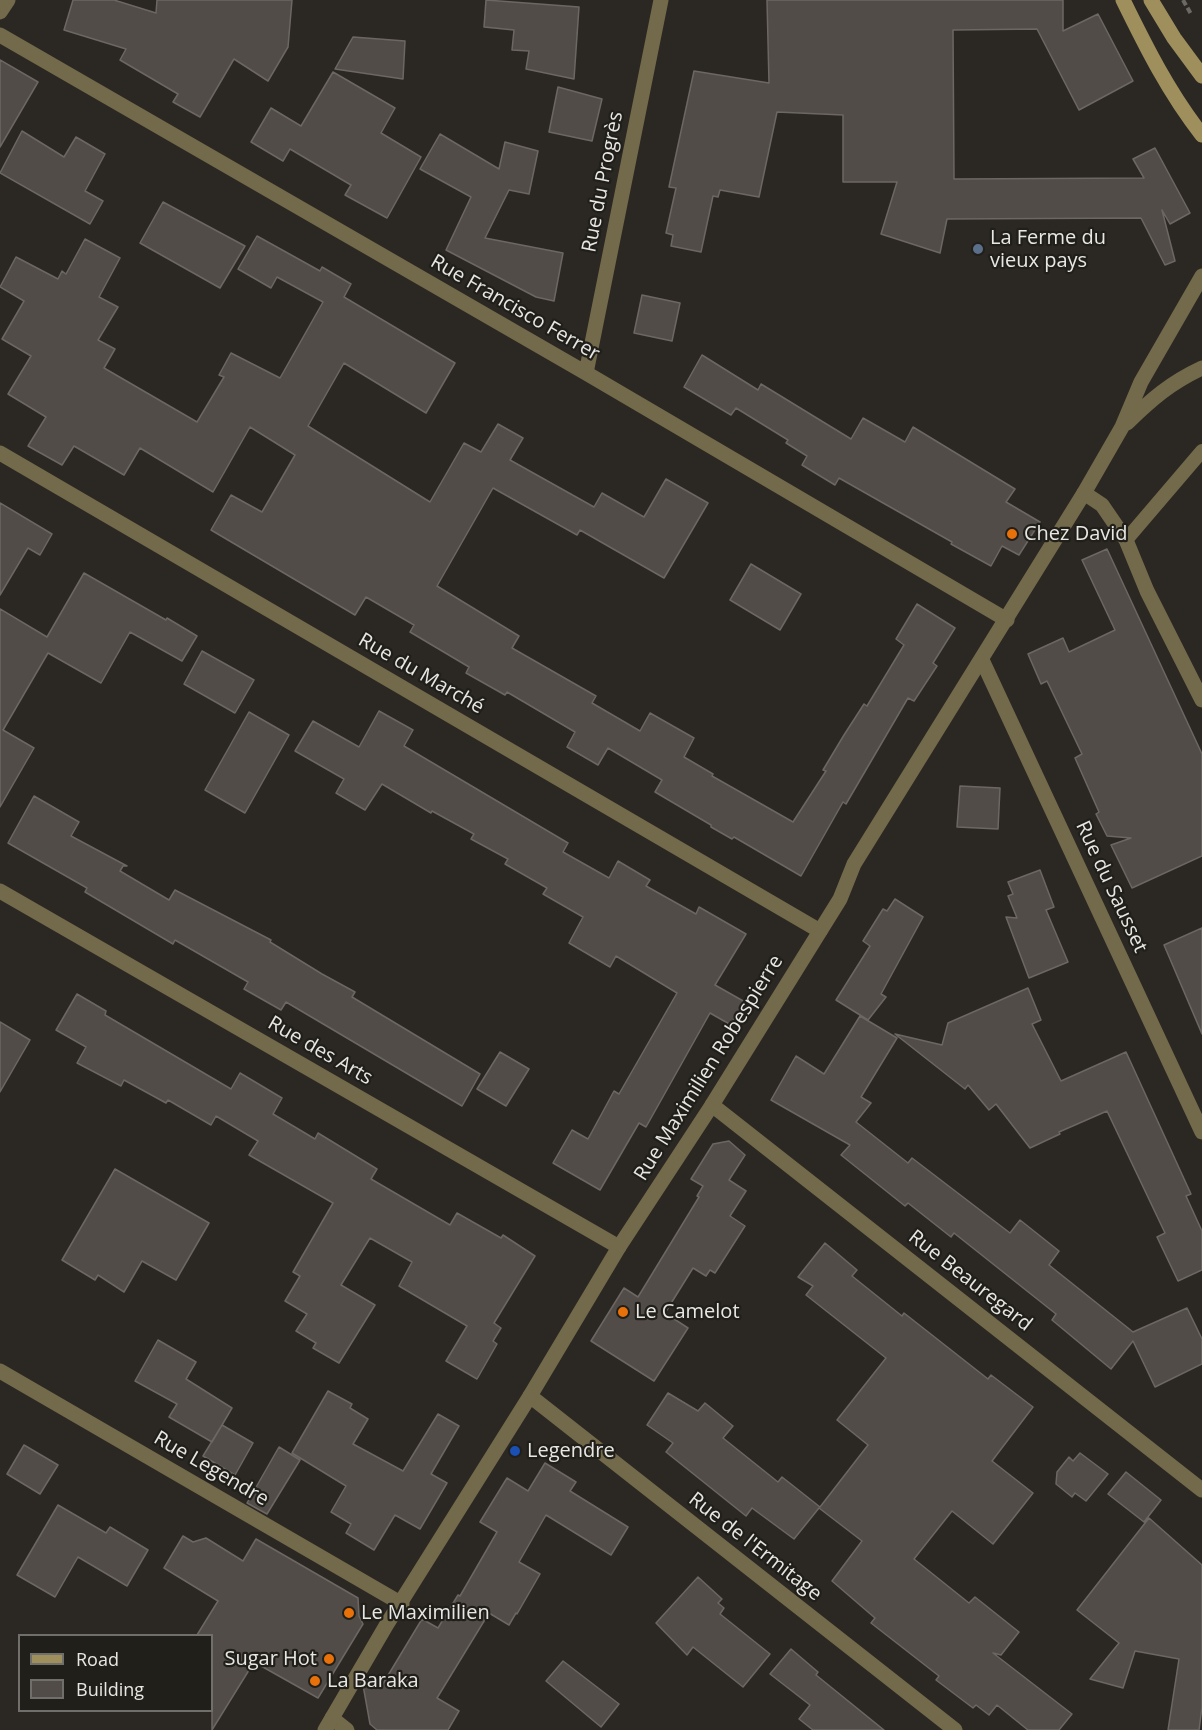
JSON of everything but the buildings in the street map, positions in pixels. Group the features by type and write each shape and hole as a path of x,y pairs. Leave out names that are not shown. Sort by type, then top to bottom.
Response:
{"main road":[{"path":"1123,0 1167,85 1183,111 1202,135"},
{"path":"1150,0 1202,76"}],"street":[{"path":"0,12 8,0"},
{"name":"Rue du Progrès","path":"586,373 661,0"},
{"name":"Rue Francisco Ferrer","path":"0,36 586,373 1007,620"},
{"name":"Rue Maximilien Robespierre","path":"329,1724 387,1624 402,1604 530,1396 619,1247 712,1105 840,899 854,864 1084,493 1122,427 1141,382 1202,276"},
{"name":"Rue Maximilien Robespierre","path":"1122,427 1159,393 1177,380 1202,368"},
{"name":"Rue du Marché","path":"0,453 820,931"},
{"path":"1084,493 1102,505 1126,540 1147,591 1202,700"},
{"name":"Rue du Sausset","path":"982,660 1202,1132"},
{"name":"Rue des Arts","path":"0,891 619,1247"},
{"name":"Rue Beauregard","path":"712,1105 1202,1490"},
{"name":"Rue Legendre","path":"0,1371 402,1604"},
{"name":"Rue de l'Ermitage","path":"530,1396 955,1730"},
{"path":"329,1724 347,1730"}],"lane":[{"path":"1126,540 1202,451"}],"place":[{"name":"La Ferme du vieux pays","path":"978,249"},
{"name":"Chez David","path":"1012,534"},
{"name":"Le Camelot","path":"623,1312"},
{"name":"Legendre","path":"515,1451"},
{"name":"Le Maximilien","path":"349,1613"},
{"name":"Sugar Hot","path":"329,1659"},
{"name":"La Baraka","path":"315,1681"}]}
